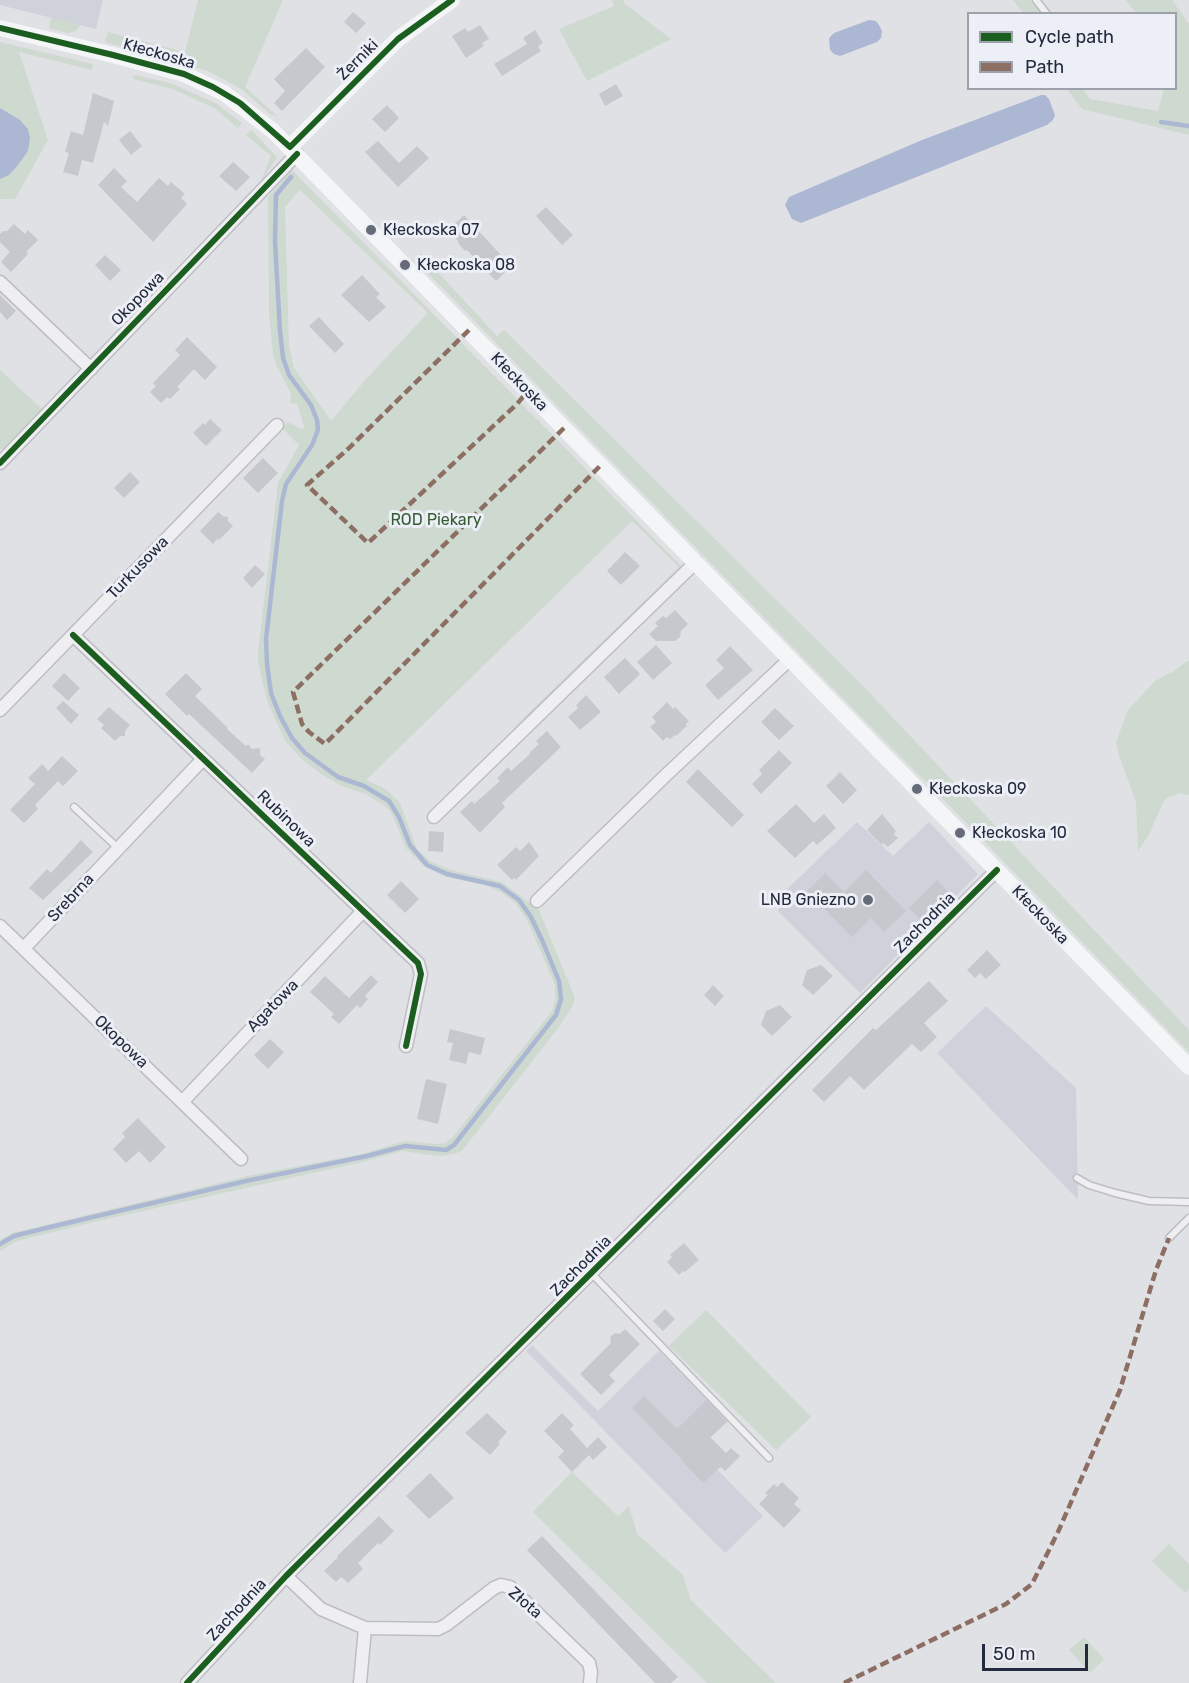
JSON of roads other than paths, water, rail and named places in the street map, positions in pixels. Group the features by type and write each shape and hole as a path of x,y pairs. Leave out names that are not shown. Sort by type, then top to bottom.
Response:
{"main road":[{"name":"Żerniki","path":"293,151 398,39 452,0"},
{"name":"Kłeckoska","path":"0,28 184,74 219,90 240,103 293,151 1189,1067"}],"street":[{"name":"Okopowa","path":"1,462 91,369 293,151"},
{"path":"0,282 91,369"},
{"name":"Turkusowa","path":"0,710 277,425"},
{"path":"435,817 696,562"},
{"name":"Rubinowa","path":"73,635 418,963 421,974 406,1046"},
{"path":"537,901 666,775 790,659"},
{"name":"Srebrna","path":"24,948 203,759"},
{"name":"Zachodnia","path":"187,1683 286,1576 997,870"},
{"name":"Agatowa","path":"182,1102 363,911"},
{"name":"Okopowa","path":"0,926 241,1159"},
{"name":"Złota","path":"286,1576 321,1609 365,1628 438,1629 494,1588 501,1585 510,1587 589,1664 590,1683"},
{"path":"360,1683 365,1628"}],"lane":[{"path":"1036,0 1045,12"},
{"path":"74,807 118,848"},
{"path":"1077,1178 1106,1190 1149,1201 1189,1202"},
{"path":"1169,1238 1189,1218"},
{"name":"Zachodnia","path":"591,1274 769,1458"}],"water":[{"path":"869,20 876,21 882,31 881,38 877,42 840,56 830,50 829,38 834,33"},
{"path":"1041,95 1049,99 1055,115 1047,125 801,223 792,219 785,205 789,197 922,140"},
{"path":"0,108 20,120 28,129 30,138 28,151 18,165 9,175 0,179"}],"waterway":[{"path":"1161,122 1189,126"},
{"path":"0,1244 14,1236 42,1229 405,1146 446,1150 454,1145 556,1015 561,999 559,981 542,940 531,917 519,900 500,886 447,874 427,865 410,845 399,817 389,801 364,786 338,777 305,753 292,738 271,693 266,639 282,501 286,484 312,445 318,430 311,405 289,375 283,358 280,331 275,241 276,195 291,177"}],"place":[{"name":"Kłeckoska 07","path":"371,230"},
{"name":"Kłeckoska 08","path":"405,265"},
{"name":"Kłeckoska 09","path":"917,789"},
{"name":"Kłeckoska 10","path":"960,833"},
{"name":"LNB Gniezno","path":"868,900"}],"park label":[{"name":"ROD Piekary","path":"436,520"}]}
